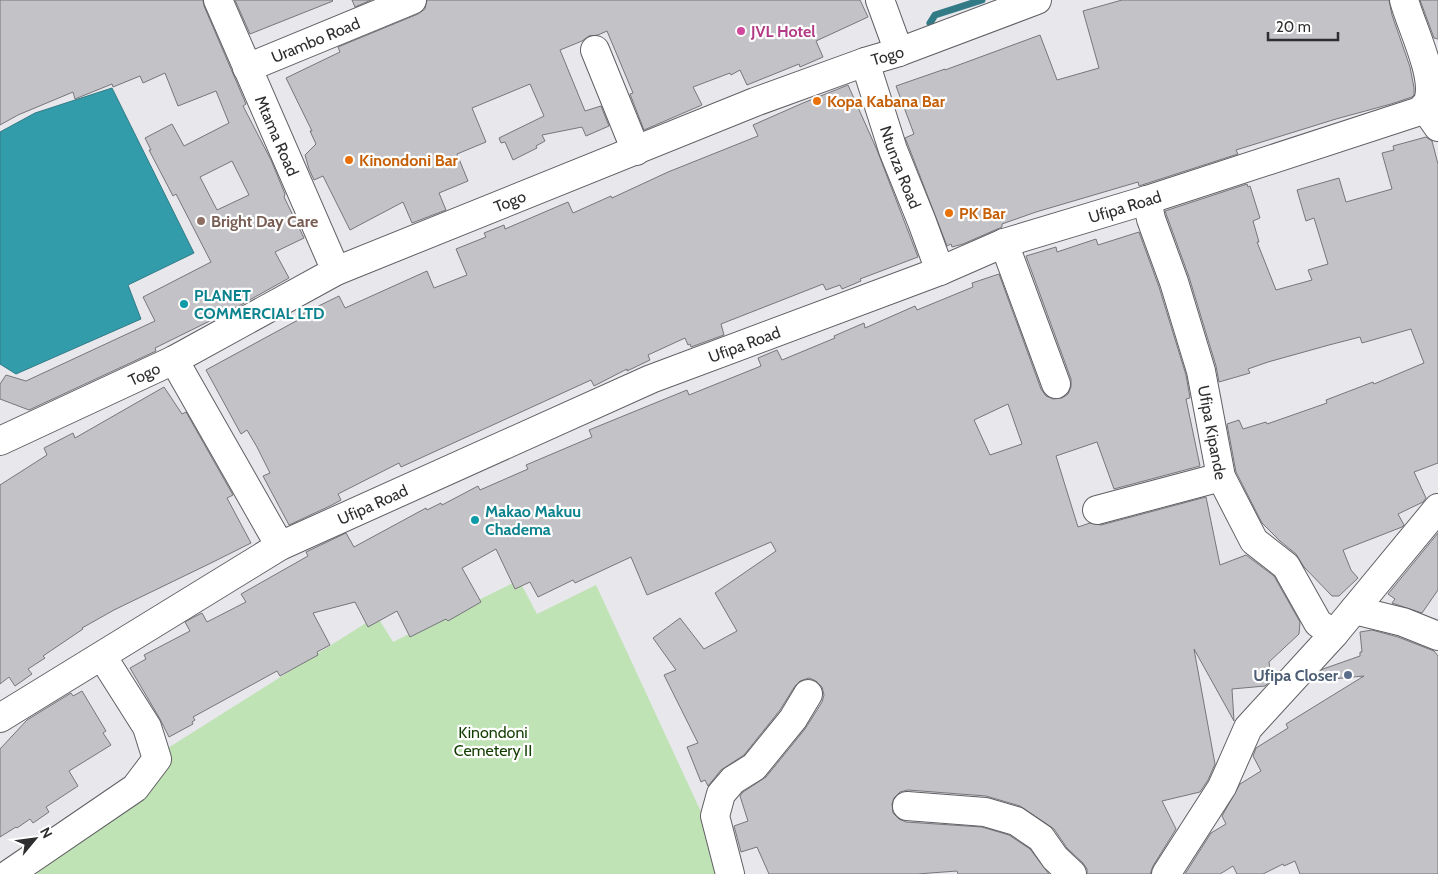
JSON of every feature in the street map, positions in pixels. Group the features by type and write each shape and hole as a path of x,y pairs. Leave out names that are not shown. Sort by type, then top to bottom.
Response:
{"street":[{"name":"Mtama Road","path":"218,0 336,271"},
{"name":"Urambo Road","path":"248,68 412,0"},
{"path":"880,0 899,52"},
{"name":"Togo","path":"0,440 174,360 336,271 755,102 865,62 899,52 1037,0"},
{"name":"Ufipa Road","path":"1404,0 1428,68 1431,117"},
{"path":"595,50 636,151"},
{"name":"Ntunza Road","path":"865,62 893,150 940,271"},
{"name":"Ufipa Road","path":"0,718 280,546 651,380 940,271 1004,243 1147,200 1420,111 1431,117"},
{"name":"Ufipa Kipande","path":"1147,200 1151,219 1174,282 1201,371 1222,477 1254,541 1286,566 1318,623 1334,634"},
{"path":"1004,243 1056,384"},
{"path":"174,360 280,546"},
{"path":"1097,510 1222,477"},
{"path":"1166,874 1222,787 1248,728 1334,634 1438,508"},
{"path":"1354,610 1403,622 1438,636"},
{"path":"9,874 135,788 157,759 147,727 102,656"},
{"path":"730,874 714,816 720,794 733,780 754,767 793,719 808,694"},
{"path":"906,806 985,812 1016,821 1041,838 1055,858 1072,874"}],"green space":[{"name":"Kinondoni Cemetery II","path":"519,580 537,614 596,585 702,814 721,874 16,874 160,753 377,616 393,642"}],"water":[{"path":"112,88 194,253 128,285 141,319 16,374 0,364 0,132 35,113"}],"building":[{"path":"0,0 203,0 246,104 243,106 271,160 285,194 284,197 304,238 275,252 289,278 228,312 155,348 156,351 29,410 0,399 0,384 6,375 26,381 155,321 143,297 211,262 176,194 173,196 149,150 151,150 145,138 172,124 184,146 229,123 216,91 178,106 165,73 143,83 140,76 113,87 112,84 75,99 73,92 18,115 0,125","holes":["232,161 249,195 217,210 200,177"]},
{"path":"235,0 332,0 333,1 250,34"},
{"path":"352,0 371,0 355,7"},
{"path":"427,0 860,0 868,17 816,41 823,57 800,67 799,64 747,85 740,70 731,75 730,73 693,87 702,105 644,130 630,94 633,93 607,31 589,36 560,50 585,111 601,106 609,126 586,136 582,127 542,135 545,141 536,146 537,148 513,160 505,142 501,143 499,138 544,116 530,84 472,108 486,142 457,154 468,181 439,193 446,210 412,223 403,202 350,230 323,176 314,180 309,169 305,155 316,144 310,131 312,131 286,78 340,52 338,47 418,14 425,9"},
{"path":"1122,0 1389,0 1392,15 1410,67 1414,95 1391,104 1236,150 1238,154 1139,186 1138,182 1036,212 1002,224 1002,227 963,244 952,247 951,244 947,246 905,138 914,134 896,86 1040,35 1057,80 1099,68 1083,11"},
{"path":"1420,0 1438,0 1438,39 1434,38"},
{"path":"848,85 877,150 918,257 860,279 861,281 842,289 840,285 826,290 823,284 721,324 724,335 691,347 685,338 648,355 650,360 627,371 627,369 594,386 591,380 401,467 399,463 338,494 341,500 289,525 263,476 270,473 257,447 247,430 241,434 206,370 298,320 296,317 339,296 345,308 427,271 434,288 467,275 456,249 486,237 484,233 504,225 505,229 568,202 573,213 611,196 612,198 668,172 758,136 753,125"},
{"path":"1426,137 1432,141 1438,164 1438,463 1414,472 1426,498 1423,502 1398,514 1404,525 1402,527 1343,550 1351,570 1358,578 1339,596 1332,596 1304,567 1296,554 1262,523 1236,472 1227,424 1239,420 1243,429 1266,422 1267,424 1327,403 1326,400 1373,382 1374,384 1424,363 1411,329 1362,343 1360,337 1329,345 1268,362 1248,369 1250,373 1219,382 1216,366 1189,277 1165,211 1247,184 1248,187 1250,186 1260,218 1253,221 1259,242 1257,242 1276,290 1312,280 1308,270 1328,264 1314,218 1306,221 1297,190 1339,178 1346,202 1392,189 1382,153 1394,150 1393,146"},
{"path":"1139,232 1159,287 1186,375 1190,398 1186,399 1200,466 1114,489 1097,442 1056,456 1078,527 1090,523 1101,525 1206,497 1220,565 1246,555 1274,576 1300,622 1299,634 1269,662 1271,680 1265,686 1232,689 1234,721 1194,649 1215,764 1200,792 1162,801 1176,829 1150,874 1087,874 1087,869 1083,863 1067,848 1054,829 1020,806 986,796 908,790 900,792 894,798 892,804 893,813 899,819 906,822 982,827 1009,835 1030,849 1049,874 958,874 957,871 917,874 769,874 757,847 741,852 734,826 748,821 740,796 766,777 805,729 822,702 824,695 822,687 816,681 809,678 800,681 780,710 744,755 721,770 708,786 705,780 701,782 687,747 698,743 664,675 676,670 653,638 680,618 704,649 737,631 715,593 776,551 771,542 647,595 631,557 575,583 573,580 538,597 530,582 515,589 496,549 462,568 481,602 448,621 446,619 410,637 397,611 368,627 355,602 313,613 330,645 317,652 318,655 280,676 277,671 193,717 195,720 192,722 193,724 169,737 130,668 146,659 144,655 190,631 185,622 202,613 207,622 246,602 241,594 308,556 306,552 346,533 354,547 426,508 427,510 441,503 442,505 478,486 480,490 528,469 526,465 592,437 589,430 687,390 689,395 761,366 758,358 777,350 782,360 835,338 834,336 864,323 865,328 915,306 917,310 973,287 972,283 999,274 1041,389 1046,396 1053,399 1062,398 1068,394 1071,387 1071,379 1026,256 1056,247 1057,252 1096,239 1098,245","holes":["1008,404 1022,444 990,455 974,420"]},
{"path":"164,387 182,414 186,412 233,495 227,498 251,543 114,610 82,628 43,656 45,658 28,669 32,674 15,686 9,677 0,684 0,485 47,455 44,448 73,433 75,438"},
{"path":"1438,533 1438,590 1422,613 1392,603 1395,599 1388,594"},
{"path":"1372,630 1398,637 1434,651 1438,656 1438,874 1300,874 1295,861 1284,866 1283,864 1263,874 1237,874 1233,866 1220,874 1185,874 1211,833 1226,824 1222,816 1240,784 1261,771 1253,756 1256,748 1288,728 1286,724 1364,676 1312,681 1323,669 1360,656 1360,652 1362,652 1360,632"},
{"path":"82,691 106,731 103,733 111,745 69,771 78,786 46,807 49,812 33,823 30,819 0,837 0,749 27,720 71,693 73,696"}],"waterway":[{"path":"930,23 935,15 982,0"}],"place":[{"name":"JVL Hotel","path":"741,31"},
{"name":"Kopa Kabana Bar","path":"817,101"},
{"name":"Kinondoni Bar","path":"349,160"},
{"name":"PK Bar","path":"949,213"},
{"name":"Bright Day Care","path":"201,221"},
{"name":"PLANET COMMERCIAL LTD","path":"184,304"},
{"name":"Makao Makuu Chadema","path":"475,520"},
{"name":"Ufipa Closer","path":"1348,675"}]}
